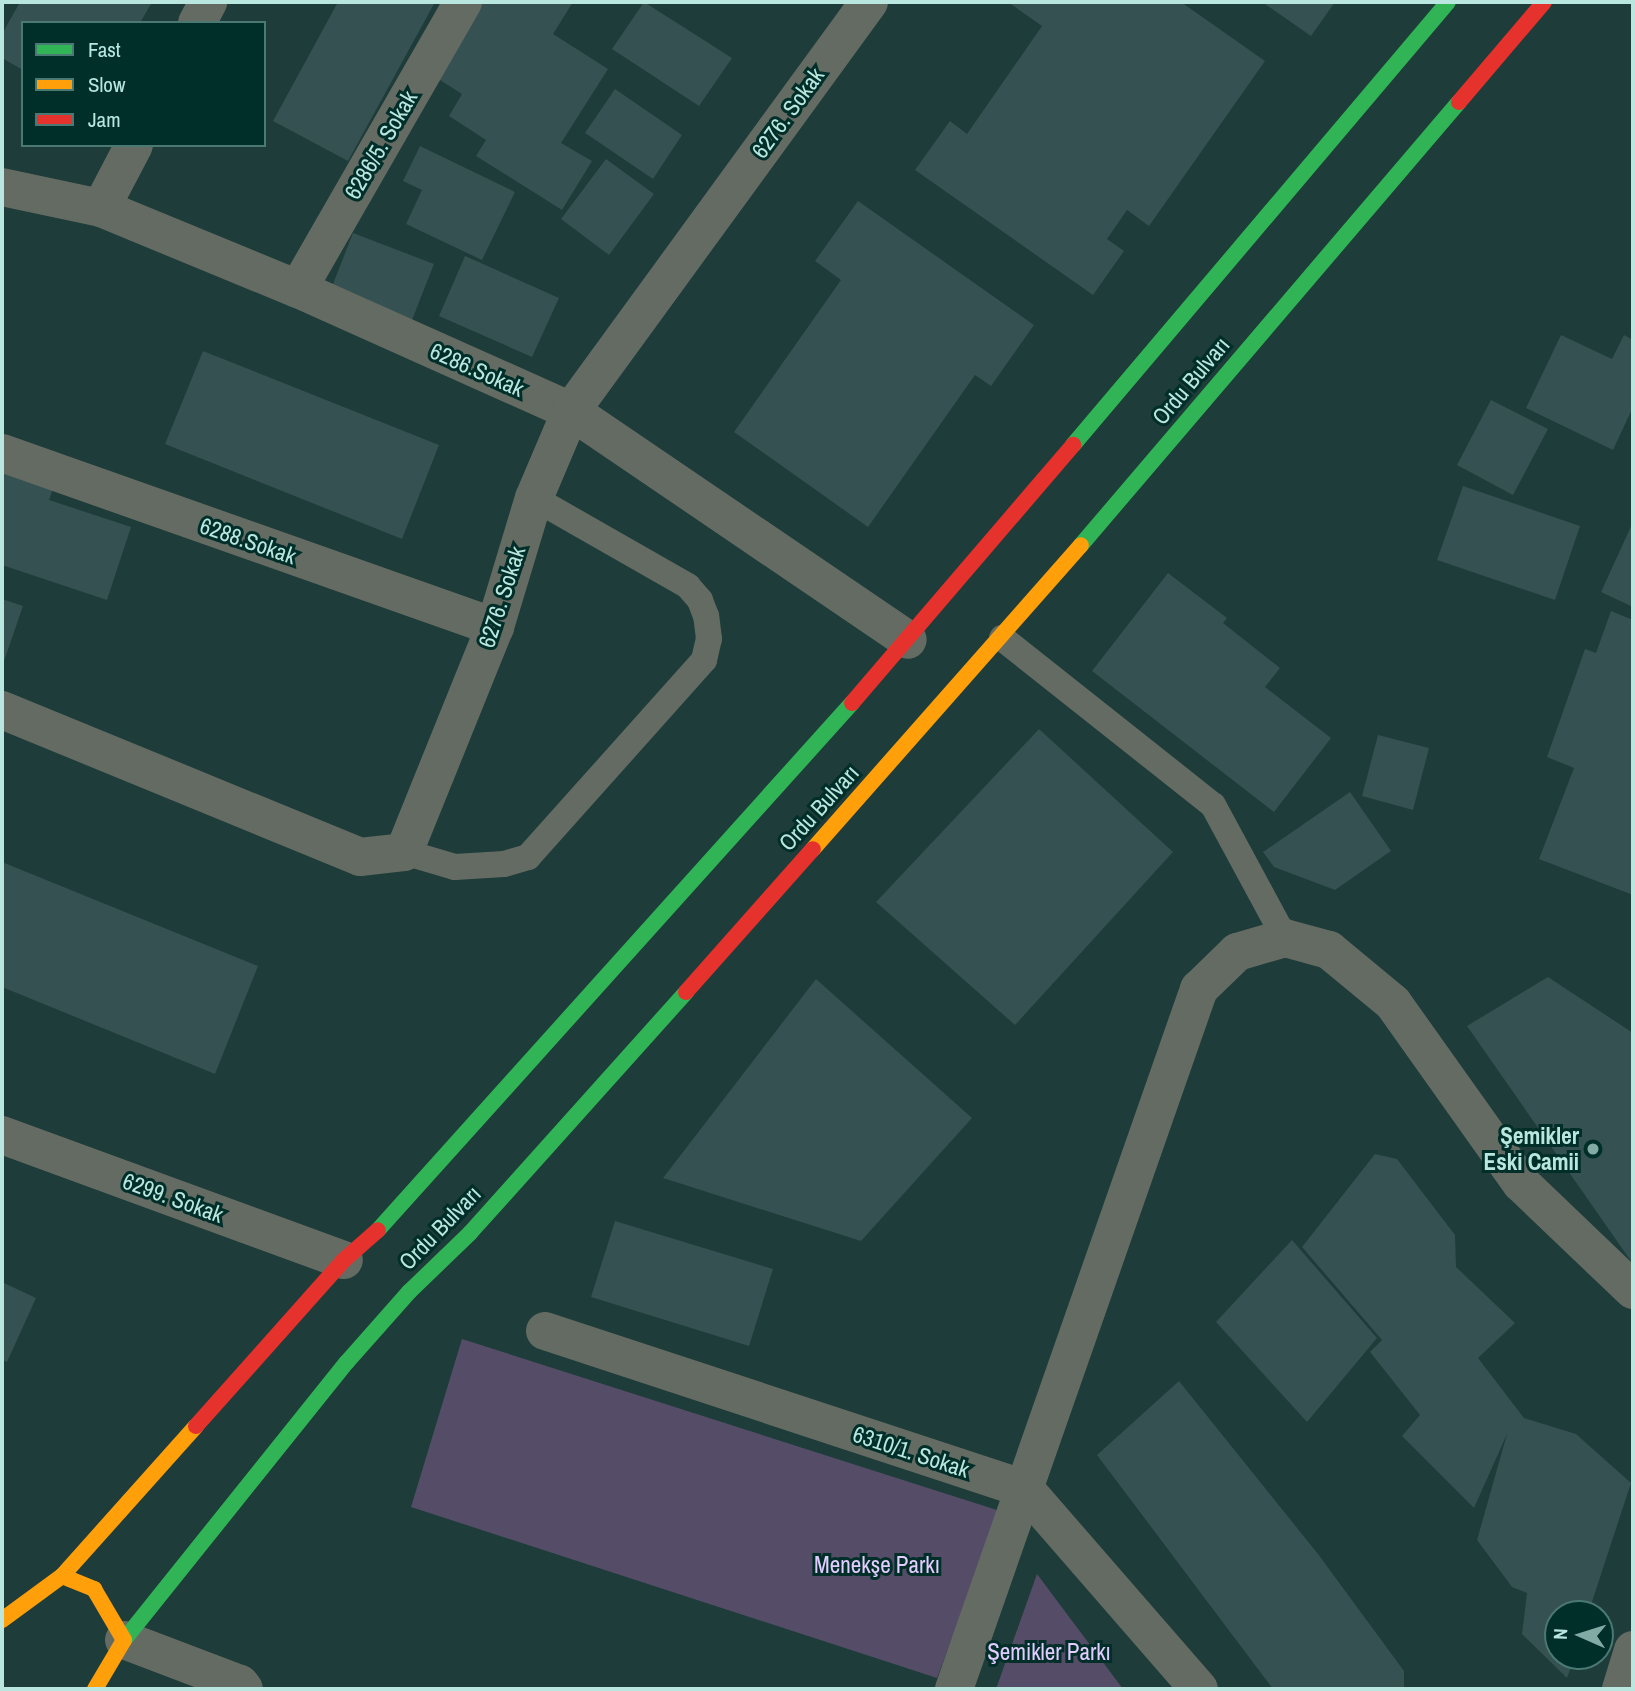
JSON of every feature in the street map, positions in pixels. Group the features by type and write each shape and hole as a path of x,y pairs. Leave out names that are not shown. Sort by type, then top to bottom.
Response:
{"main road":[{"name":"Ordu Bulvarı","path":"2,1620 62,1576 344,1260 368,1242 908,639 1448,2"},
{"name":"Ordu Bulvarı","path":"95,1689 124,1640 347,1362 409,1293 470,1233 1002,638 1544,2"},
{"path":"62,1576 94,1589 124,1640"}],"street":[{"path":"198,21 208,2"},
{"name":"6286/5. Sokak","path":"298,289 463,2"},
{"name":"6276. Sokak","path":"404,852 495,627 534,498 571,411 869,2"},
{"path":"101,208 133,147"},
{"name":"6286.Sokak","path":"2,187 101,208 298,289 571,411 908,639"},
{"name":"6288.Sokak","path":"2,453 495,627"},
{"path":"2,710 360,857 404,852"},
{"path":"954,1689 1199,989 1237,951 1285,938 1329,950 1392,1003 1521,1183 1633,1290"},
{"name":"6299. Sokak","path":"2,1135 344,1260"},
{"name":"6310/1. Sokak","path":"545,1332 1025,1489"},
{"path":"1025,1489 1199,1689"},
{"path":"124,1640 240,1684 244,1689"},
{"path":"1621,1689 1633,1650"}],"lane":[{"path":"404,852 455,867 504,864 528,857 704,660 709,639 706,616 699,600 688,586 534,498"},
{"path":"1002,638 1213,805 1285,938"}],"green space":[{"name":"Menekşe Parkı","path":"462,1339 1000,1511 937,1678 411,1507"},
{"name":"Şemikler Parkı","path":"1037,1574 1123,1689 996,1689"}],"building":[{"path":"20,2 152,2 141,21 21,21 21,69 2,58 2,34"},
{"path":"338,2 435,2 348,161 273,121"},
{"path":"474,2 573,2 553,34 608,69 561,143 592,161 562,210 476,156 486,140 449,116 462,94 429,73"},
{"path":"644,2 732,58 699,106 612,49"},
{"path":"1008,2 1181,2 1265,61 1149,226 1127,210 1107,239 1124,251 1093,295 915,170 950,121 967,134 1042,26"},
{"path":"1262,2 1335,2 1311,36"},
{"path":"615,89 682,135 653,179 585,133"},
{"path":"420,146 515,192 482,260 406,224 422,190 403,181"},
{"path":"606,159 654,194 609,255 561,219"},
{"path":"858,201 1034,325 991,386 975,375 868,527 734,432 841,280 815,261"},
{"path":"353,233 434,264 412,320 331,289"},
{"path":"465,256 559,298 532,357 439,316"},
{"path":"1561,335 1612,359 1624,335 1633,340 1633,407 1613,450 1526,408"},
{"path":"203,351 439,445 402,539 165,444"},
{"path":"1491,400 1548,429 1513,495 1457,465"},
{"path":"2,468 54,486 49,500 131,527 107,600 2,565"},
{"path":"1463,486 1580,526 1555,600 1437,560"},
{"path":"1633,522 1633,607 1601,592"},
{"path":"1168,573 1227,618 1223,623 1280,668 1265,687 1331,738 1274,812 1092,671"},
{"path":"2,599 23,606 2,667"},
{"path":"1611,611 1633,620 1633,895 1539,859 1574,768 1547,757 1585,649 1596,653"},
{"path":"1039,729 1173,852 1015,1025 876,902"},
{"path":"1378,735 1429,748 1413,810 1362,796"},
{"path":"1350,792 1391,851 1335,890 1274,867 1263,852"},
{"path":"2,862 258,966 215,1074 2,987"},
{"name":"Şemikler Eski Camii","path":"1548,977 1633,1033 1633,1264 1467,1026"},
{"path":"816,979 972,1118 861,1241 663,1178"},
{"path":"1375,1154 1397,1159 1455,1235 1456,1267 1515,1323 1478,1358 1524,1418 1576,1434 1631,1483 1593,1600 1544,1600 1544,1656 1522,1634 1527,1593 1512,1587 1477,1540 1507,1434 1474,1508 1402,1436 1420,1415 1370,1352 1382,1340 1302,1247"},
{"path":"615,1221 773,1269 749,1346 591,1297"},
{"path":"1292,1240 1377,1338 1307,1422 1216,1322"},
{"path":"2,1282 36,1298 7,1362 2,1360"},
{"path":"1179,1381 1318,1554 1404,1671 1404,1689 1273,1689 1097,1455"},
{"path":"1559,1670 1570,1670 1567,1678"}],"traffic: fast":[{"path":"1073,445 1448,2"},
{"path":"1081,545 1459,102"},
{"path":"378,1230 852,703"},
{"path":"124,1640 347,1362 409,1292 470,1233 686,992"}],"traffic: slow":[{"path":"813,849 1081,545"},
{"path":"2,1620 62,1576 196,1426"},
{"path":"62,1576 94,1589 124,1640 95,1689"}],"traffic: jam":[{"path":"1459,102 1544,2"},
{"path":"852,703 1073,445"},
{"path":"686,992 813,849"},
{"path":"196,1426 344,1260 378,1230"}],"place":[{"name":"Şemikler Eski Camii","path":"1593,1149"}]}
